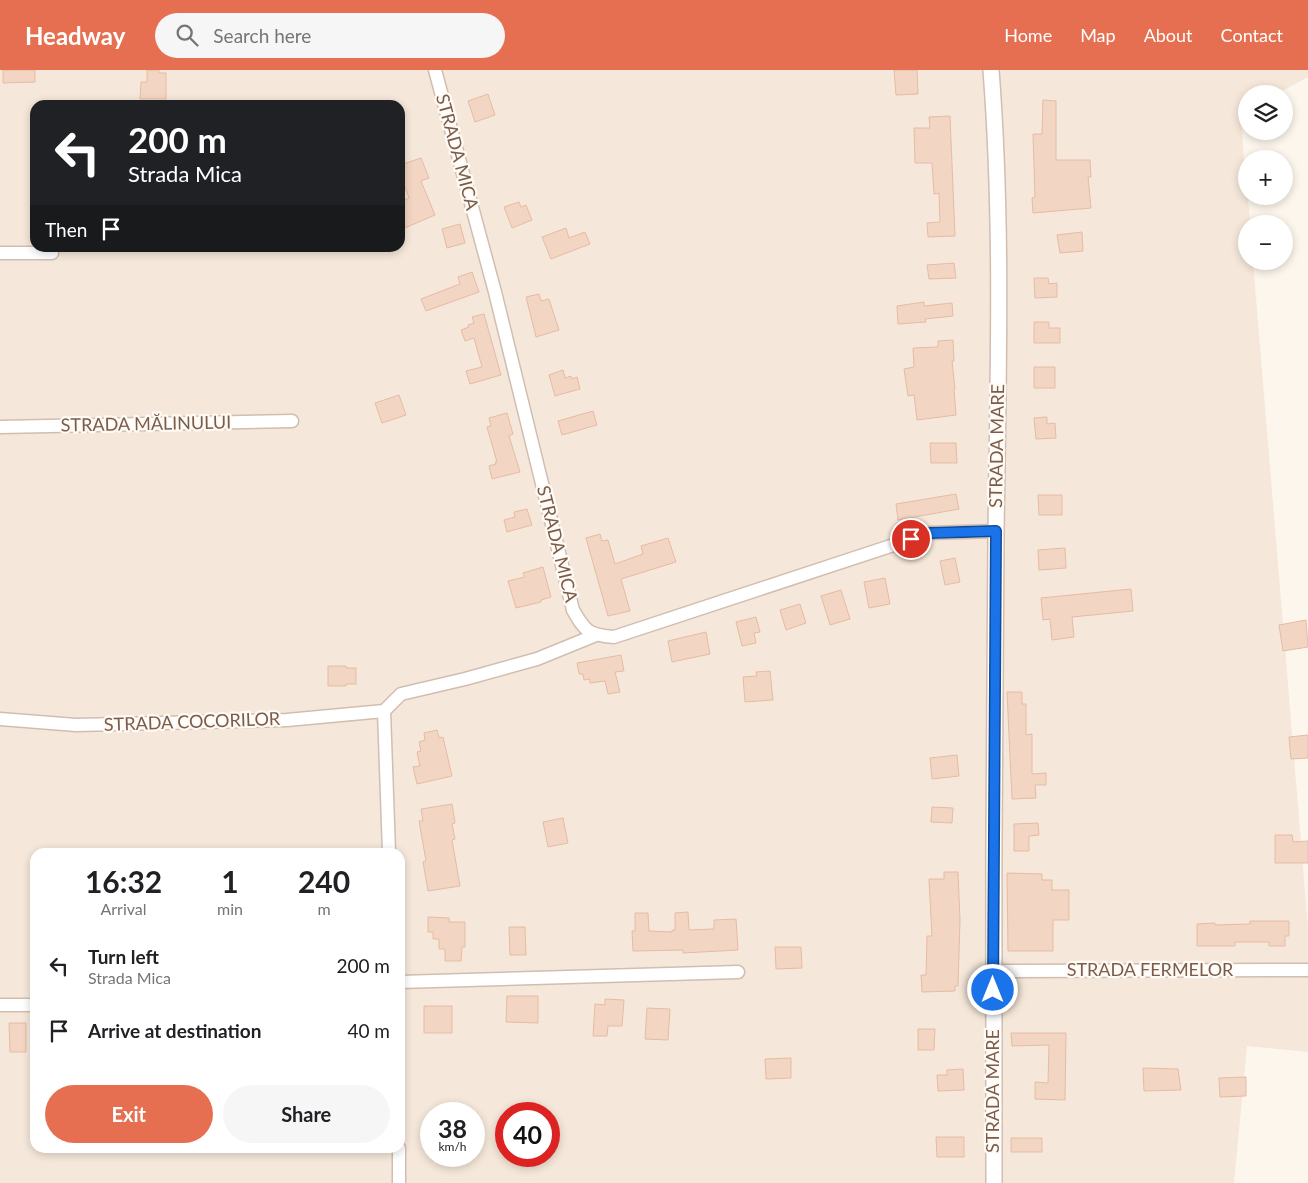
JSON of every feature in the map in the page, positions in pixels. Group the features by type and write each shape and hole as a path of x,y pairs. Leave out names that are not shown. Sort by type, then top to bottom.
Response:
{"street":[{"name":"STRADA MICA","path":"435,70 495,292 573,610 583,627 596,636"},
{"name":"STRADA MARE","path":"991,70 995,125 999,253 993,971 994,1183"},
{"path":"0,253 52,253"},
{"name":"STRADA MĂLINULUI","path":"0,427 292,421"},
{"path":"389,848 384,712 401,694 538,659 596,636 614,637 930,533 996,531"},
{"name":"STRADA COCORILOR","path":"0,719 76,725 287,720 384,712"},
{"name":"STRADA FERMELOR","path":"993,971 1308,970"},
{"path":"405,982 738,972"},
{"path":"0,1005 30,1005"},
{"path":"398,1153 399,1183"}],"shaded area":[{"path":"0,70 1308,70 1308,77 1293,85 1238,85 1238,140 1243,140 1243,150 1238,150 1238,205 1249,205 1249,215 1238,215 1238,270 1254,270 1308,927 1308,1052 1247,1046 1234,1183 0,1183"}],"building":[{"path":"3,70 35,70 35,82 3,83"},
{"path":"147,70 159,70 159,73 166,73 166,99 140,99 141,82 147,82"},
{"path":"894,70 917,70 918,94 896,95"},
{"path":"488,94 495,115 475,122 468,101"},
{"path":"1043,100 1056,101 1056,160 1090,160 1091,177 1088,177 1091,208 1033,213 1032,198 1035,197 1033,134 1042,134"},
{"path":"950,116 955,236 928,237 927,223 940,222 939,193 934,194 932,163 915,163 914,128 930,128 929,117"},
{"path":"421,158 429,178 421,181 435,215 405,228 405,200 409,198 405,187 405,163"},
{"path":"519,202 521,207 526,205 532,220 512,228 504,207"},
{"path":"460,224 465,243 447,248 442,229"},
{"path":"566,228 569,238 585,232 590,244 551,259 542,237"},
{"path":"1082,232 1083,251 1060,253 1057,235"},
{"path":"954,263 956,278 929,279 927,265"},
{"path":"472,272 479,292 426,311 421,299 460,284 458,277"},
{"path":"1034,278 1048,278 1049,284 1057,283 1057,297 1035,298"},
{"path":"539,294 541,301 549,299 559,330 536,337 526,297"},
{"path":"924,302 924,306 952,303 953,316 925,319 926,322 898,324 897,306"},
{"path":"484,314 501,375 470,384 466,371 482,367 474,338 465,341 461,330 474,323 472,317"},
{"path":"1034,322 1049,322 1049,328 1060,328 1060,343 1034,343"},
{"path":"953,340 954,361 952,361 956,415 917,420 914,395 908,396 904,369 914,367 913,348 938,347 938,341"},
{"path":"1034,367 1055,367 1055,388 1034,388"},
{"path":"563,370 565,378 571,376 572,379 577,377 580,389 555,396 549,375"},
{"path":"399,395 406,415 382,423 375,403"},
{"path":"593,411 597,425 562,435 558,421"},
{"path":"507,413 513,434 509,436 520,472 492,479 489,466 497,462 487,427 491,426 489,418"},
{"path":"1047,417 1047,424 1055,423 1056,438 1036,439 1034,418"},
{"path":"930,443 956,443 957,463 931,463"},
{"path":"956,494 959,509 898,520 896,504"},
{"path":"1038,495 1062,495 1062,515 1039,515"},
{"path":"527,509 532,525 507,532 504,520 515,517 514,512"},
{"path":"600,534 602,541 608,540 615,564 643,554 641,546 668,538 676,562 621,579 630,611 608,616 586,538"},
{"path":"1065,548 1066,568 1039,570 1038,550"},
{"path":"955,558 960,582 945,585 940,561"},
{"path":"543,567 551,597 541,600 541,602 516,608 508,581 525,577 523,573"},
{"path":"885,578 890,604 869,608 864,582"},
{"path":"1131,589 1133,611 1072,617 1074,637 1052,640 1050,619 1043,620 1041,598"},
{"path":"841,590 850,619 830,625 821,596"},
{"path":"800,604 806,623 786,630 780,610"},
{"path":"756,617 760,632 754,633 756,643 742,646 736,622"},
{"path":"1306,620 1308,647 1283,651 1279,625"},
{"path":"706,632 710,654 672,662 668,641"},
{"path":"621,655 624,671 615,672 620,692 608,694 605,681 590,683 590,679 584,680 583,674 579,674 577,663"},
{"path":"328,666 356,668 356,684 328,686"},
{"path":"770,671 773,700 745,702 743,677 757,676 756,672"},
{"path":"1007,692 1022,692 1022,704 1026,704 1026,735 1032,734 1032,774 1046,773 1046,785 1035,785 1036,798 1012,799"},
{"path":"437,730 439,738 443,737 452,776 417,784 413,767 420,766 417,752 421,751 419,742 425,740 424,733"},
{"path":"1308,735 1308,758 1291,759 1289,737"},
{"path":"957,755 959,776 932,779 930,758"},
{"path":"452,804 455,823 452,824 455,839 452,840 460,886 428,891 423,862 426,861 419,821 423,821 421,809"},
{"path":"932,807 953,808 952,823 931,822"},
{"path":"563,818 568,843 548,847 543,822"},
{"path":"1038,823 1039,835 1029,836 1029,851 1014,851 1014,824"},
{"path":"1275,835 1292,835 1293,842 1308,841 1308,863 1275,863"},
{"path":"944,872 958,872 960,920 958,986 955,986 955,991 922,992 921,975 926,975 927,936 932,936 929,879 944,879"},
{"path":"1007,873 1042,874 1042,880 1052,880 1052,890 1069,890 1069,920 1053,920 1053,951 1008,951"},
{"path":"688,912 689,930 714,929 714,920 736,919 738,950 683,953 683,950 633,951 632,931 635,931 635,913 648,913 649,931 672,932 672,930 675,930 675,913"},
{"path":"428,917 449,918 449,922 465,922 465,947 462,947 461,961 445,961 445,949 439,949 439,939 433,939 433,932 428,932"},
{"path":"1250,921 1289,921 1289,936 1285,936 1285,946 1269,946 1269,942 1235,942 1235,946 1197,946 1197,924 1250,924"},
{"path":"509,927 525,927 526,955 510,955"},
{"path":"775,947 801,947 802,968 776,969"},
{"path":"507,996 538,996 538,1023 506,1022"},
{"path":"605,999 624,1000 622,1026 608,1026 607,1036 593,1036 595,1004 605,1005"},
{"path":"424,1006 452,1006 452,1033 424,1033"},
{"path":"647,1008 670,1009 668,1040 645,1039"},
{"path":"9,1023 26,1023 26,1052 10,1052"},
{"path":"918,1029 935,1029 934,1050 918,1050"},
{"path":"1011,1033 1066,1033 1065,1100 1035,1099 1035,1082 1048,1083 1049,1045 1012,1046"},
{"path":"791,1058 791,1078 766,1079 765,1059"},
{"path":"1143,1068 1178,1069 1181,1090 1144,1091"},
{"path":"963,1069 964,1090 938,1091 937,1075 947,1075 947,1070"},
{"path":"1246,1077 1246,1096 1220,1097 1219,1078"},
{"path":"936,1137 964,1137 964,1157 937,1157"},
{"path":"1011,1138 1042,1138 1042,1152 1011,1152"}],"route":[{"path":"911,539 930,533 996,531 993,990"}]}
